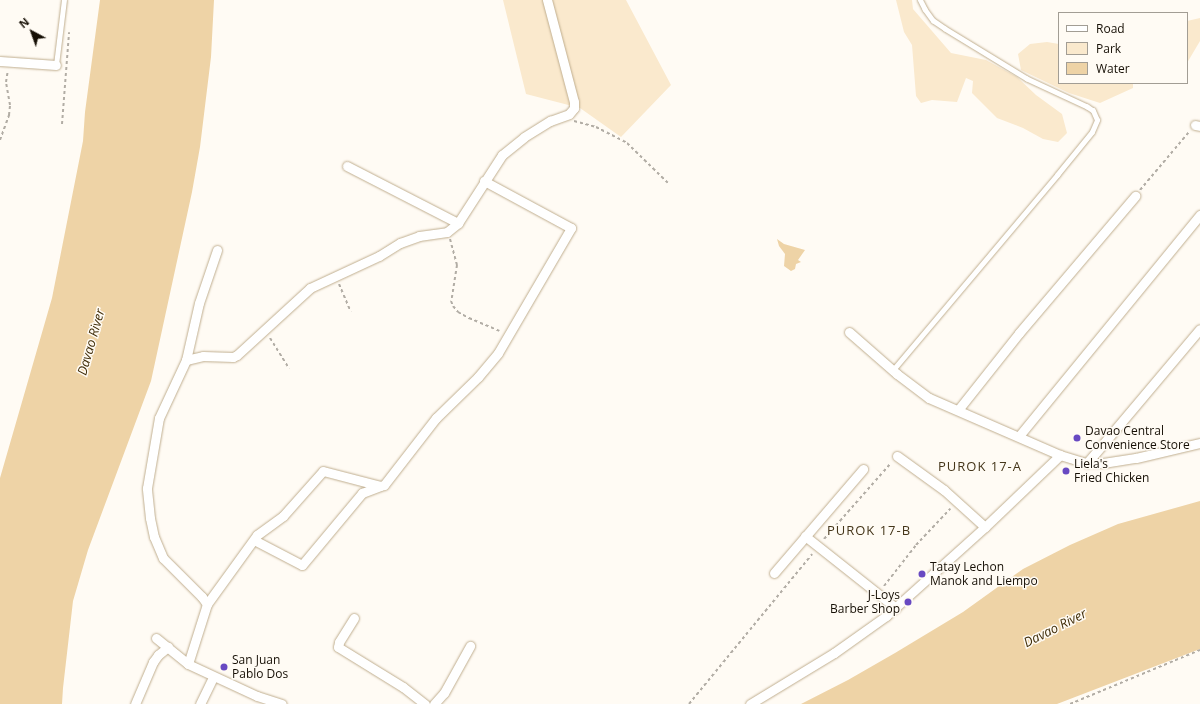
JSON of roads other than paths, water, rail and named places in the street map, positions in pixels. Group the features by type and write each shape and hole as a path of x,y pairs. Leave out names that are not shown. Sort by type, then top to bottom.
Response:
{"street":[{"path":"186,360 204,356 233,357 265,330 310,288 379,256 400,243 419,236 447,232 455,225 502,155 524,137 550,121 569,114 574,108 574,102 546,0"},
{"path":"4,62 56,65"},
{"path":"347,166 455,225"},
{"path":"254,540 302,565 362,493 384,485 390,479 436,418 478,377 498,353 571,228 484,181"},
{"path":"958,410 1019,333 1135,196"},
{"path":"1019,436 1200,215"},
{"path":"207,604 164,558 154,537 147,488 155,432 167,397 186,360 199,303 217,250"},
{"path":"1087,463 1200,329"},
{"path":"849,332 893,370 929,398 1060,455 1087,463 1103,463 1136,458 1196,443 1200,434"},
{"path":"750,704 834,653 896,608 985,527 1060,455"},
{"path":"897,456 956,501 985,527"},
{"path":"774,573 863,468"},
{"path":"188,664 207,604 258,535 284,516 323,471 380,486"},
{"path":"805,536 896,608"},
{"path":"354,618 338,642 338,647 402,687 425,704"},
{"path":"156,638 188,664 213,677 257,696 282,704"},
{"path":"434,704 444,693 470,646"},
{"path":"135,704 153,662 158,655 168,648"},
{"path":"200,704 213,677"}],"lane":[{"path":"56,65 64,0"},
{"path":"893,370 1057,175 1092,132 1097,120 1093,111 1087,107 1027,79 933,21 920,0"}],"water":[{"name":"Davao River","path":"100,0 214,0 211,57 200,147 192,192 151,381 88,550 73,601 62,704 0,704 0,478 52,298 83,141 85,112"},
{"path":"777,239 784,244 805,250 798,260 801,262 796,264 795,269 791,271 784,266 785,254 779,246"},
{"name":"Davao River","path":"1200,501 1200,649 1057,704 801,704 848,680 895,653 963,612 1023,569 1070,545 1118,524"}],"place":[{"name":"Davao Central Convenience Store","path":"1077,438"},
{"name":"Liela's Fried Chicken","path":"1066,471"},
{"name":"Tatay Lechon Manok and Liempo","path":"922,574"},
{"name":"J-Loys Barber Shop","path":"908,602"},
{"name":"San Juan Pablo Dos","path":"224,667"}],"district":[{"name":"PUROK 17-A","path":"980,466"},
{"name":"PUROK 17-B","path":"869,530"}]}
